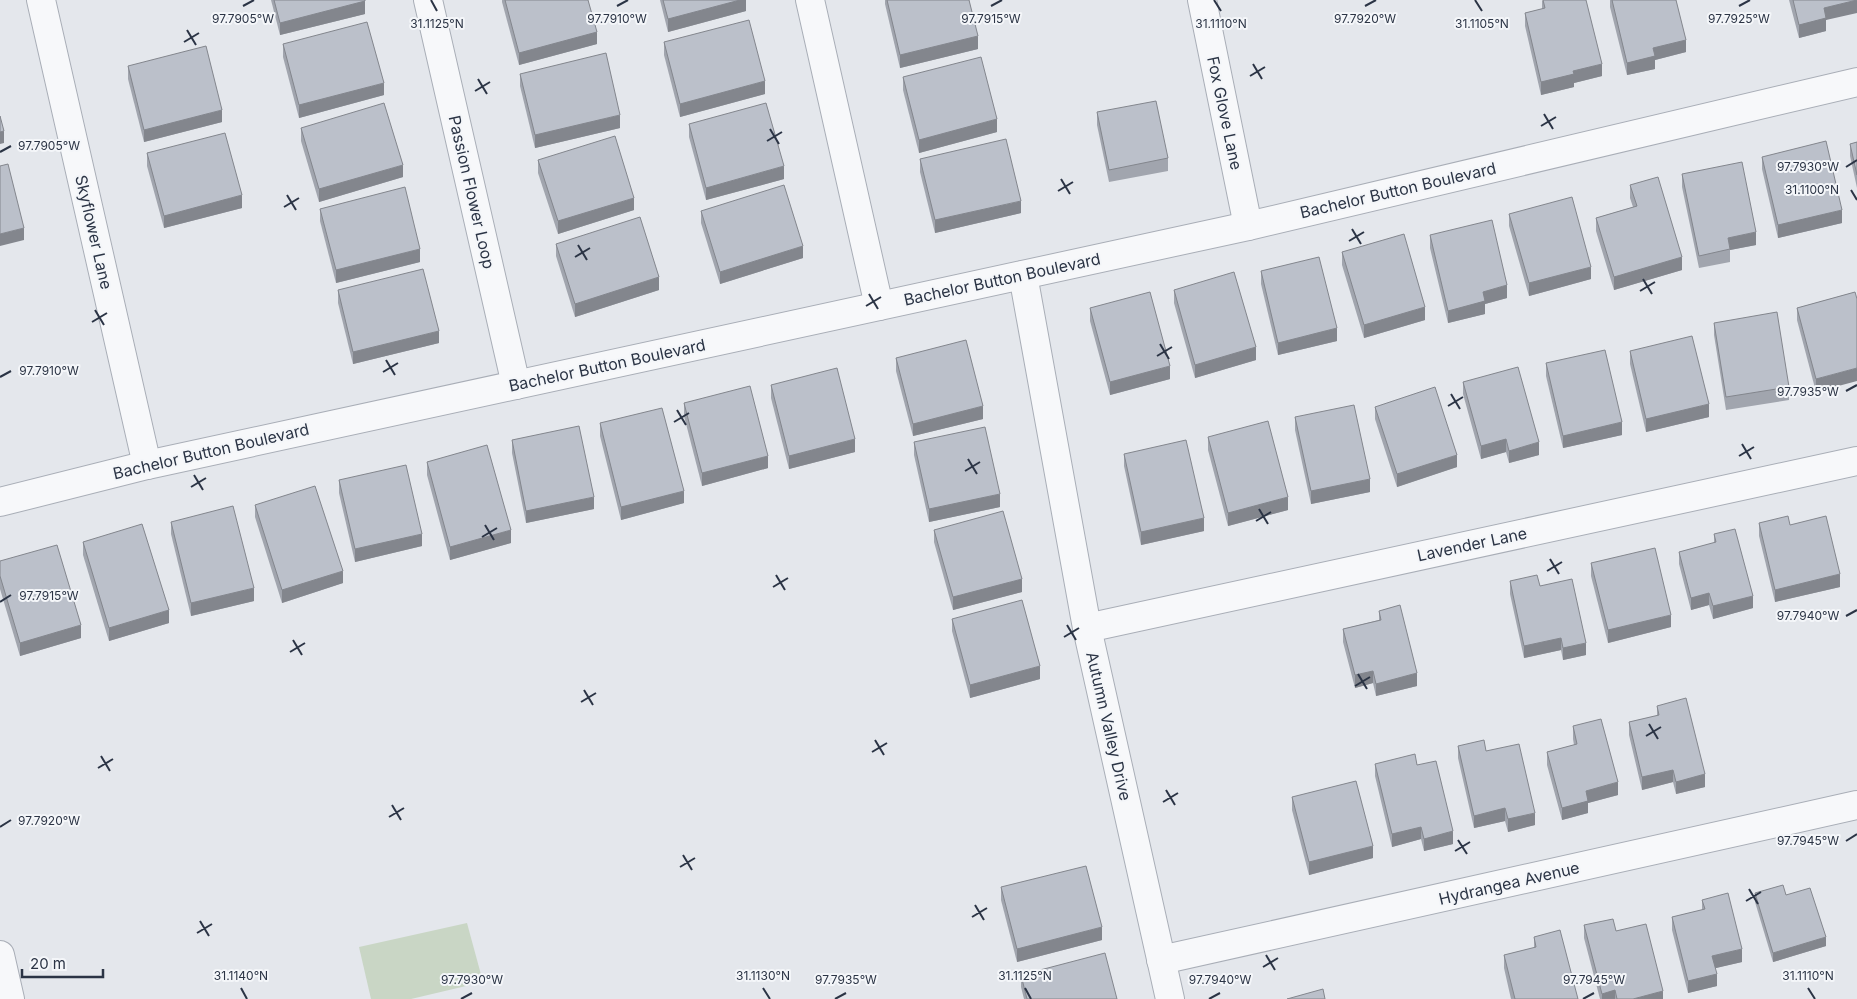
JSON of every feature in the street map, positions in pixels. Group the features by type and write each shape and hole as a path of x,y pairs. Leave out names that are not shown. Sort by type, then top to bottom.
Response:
{"street":[{"name":"Skyflower Lane","path":"40,0 147,465"},
{"name":"Passion Flower Loop","path":"428,0 516,385"},
{"path":"810,0 879,306"},
{"name":"Fox Glove Lane","path":"1202,0 1248,226"},
{"name":"Bachelor Button Boulevard","path":"0,502 147,465 1248,226 1857,82"},
{"name":"Autumn Valley Drive","path":"1023,275 1087,628 1170,999"},
{"name":"Lavender Lane","path":"1087,628 1857,460"},
{"name":"Hydrangea Avenue","path":"1161,960 1857,805"},
{"path":"0,955 10,999"}],"green space":[{"path":"467,923 483,982 411,999 371,999 359,947"}],"building":[{"path":"274,0 365,0 365,1 280,23"},
{"path":"505,0 588,0 597,32 519,53"},
{"path":"663,0 740,0 668,19"},
{"path":"887,0 969,0 978,36 900,55"},
{"path":"1543,0 1586,0 1602,64 1573,71 1574,74 1541,82 1525,13 1545,8"},
{"path":"1612,0 1676,0 1686,40 1653,48 1655,56 1627,63"},
{"path":"1793,0 1857,0 1824,8 1826,18 1799,25"},
{"path":"749,20 765,81 680,104 664,42"},
{"path":"367,22 384,83 299,105 283,44"},
{"path":"206,46 222,110 144,130 128,66"},
{"path":"606,53 620,115 535,135 520,74"},
{"path":"981,57 997,119 919,140 903,77"},
{"path":"1156,101 1168,158 1109,170 1097,112"},
{"path":"384,103 403,165 319,189 301,128"},
{"path":"766,103 784,166 706,188 689,124"},
{"path":"0,116 4,131 0,132"},
{"path":"225,133 242,195 164,216 147,153"},
{"path":"615,136 634,198 558,221 538,160"},
{"path":"1006,139 1021,201 935,220 920,159"},
{"path":"1826,141 1842,210 1778,225 1762,157"},
{"path":"1857,142 1857,175 1850,144"},
{"path":"1742,162 1756,232 1728,238 1730,249 1699,256 1682,174"},
{"path":"8,164 24,228 0,234 0,166"},
{"path":"1658,177 1682,257 1614,277 1596,218 1637,206 1630,185"},
{"path":"784,185 803,246 720,272 701,211"},
{"path":"405,187 420,249 336,270 320,209"},
{"path":"1572,197 1591,267 1529,283 1509,214"},
{"path":"640,217 659,277 575,304 556,244"},
{"path":"1492,220 1507,285 1483,292 1485,301 1448,311 1430,235"},
{"path":"1404,234 1425,307 1364,325 1342,252"},
{"path":"1319,257 1337,328 1278,343 1261,271"},
{"path":"423,269 439,331 353,352 338,290"},
{"path":"1234,272 1256,347 1195,365 1174,290"},
{"path":"1150,292 1170,366 1110,382 1090,308"},
{"path":"1855,292 1857,299 1857,368 1816,379 1797,308"},
{"path":"1777,312 1789,387 1726,397 1714,323"},
{"path":"1692,336 1709,404 1646,419 1630,351"},
{"path":"966,340 983,406 913,424 896,358"},
{"path":"1605,350 1622,422 1563,436 1546,363"},
{"path":"1518,367 1539,442 1509,451 1506,439 1481,446 1463,382"},
{"path":"837,368 855,439 789,456 771,385"},
{"path":"750,386 768,456 702,473 684,403"},
{"path":"1435,387 1457,455 1397,474 1375,407"},
{"path":"1354,405 1370,479 1311,491 1295,417"},
{"path":"662,408 684,491 621,507 600,423"},
{"path":"1268,421 1288,497 1228,513 1208,437"},
{"path":"579,426 594,497 526,511 512,440"},
{"path":"985,427 1000,494 929,509 914,442"},
{"path":"1186,440 1204,518 1141,532 1124,454"},
{"path":"487,445 511,530 450,547 427,462"},
{"path":"406,465 422,534 355,549 339,480"},
{"path":"315,486 343,571 282,590 255,505"},
{"path":"233,506 254,588 191,603 171,522"},
{"path":"1003,511 1022,579 953,597 934,530"},
{"path":"1788,516 1790,525 1826,516 1840,574 1775,590 1759,523"},
{"path":"142,524 169,610 109,628 83,542"},
{"path":"1735,529 1753,596 1713,606 1709,593 1691,598 1679,552 1716,542 1714,534"},
{"path":"57,545 81,625 20,643 0,576 0,561"},
{"path":"1655,548 1671,615 1608,630 1591,563"},
{"path":"1537,575 1540,586 1572,579 1586,643 1563,648 1561,638 1524,646 1510,581"},
{"path":"1022,600 1040,666 970,685 952,619"},
{"path":"1400,605 1417,673 1376,684 1373,671 1355,675 1343,629 1381,620 1379,611"},
{"path":"1686,698 1705,774 1676,782 1673,770 1642,777 1629,722 1659,715 1657,706"},
{"path":"1601,719 1618,782 1586,791 1588,801 1562,808 1547,752 1577,744 1573,726"},
{"path":"1484,740 1486,751 1519,744 1535,813 1508,819 1505,808 1474,816 1458,746"},
{"path":"1415,754 1417,765 1436,761 1453,831 1424,839 1421,827 1392,834 1375,764"},
{"path":"1356,781 1373,846 1309,862 1292,797"},
{"path":"1086,866 1102,927 1017,949 1001,887"},
{"path":"1783,885 1786,895 1810,888 1826,937 1773,953 1755,893"},
{"path":"1728,893 1742,949 1712,956 1717,974 1688,981 1672,917 1705,909 1702,900"},
{"path":"1613,919 1616,931 1646,924 1663,991 1633,999 1617,999 1615,990 1602,994 1584,925"},
{"path":"1560,930 1578,999 1515,999 1504,955 1536,947 1534,937"},
{"path":"1105,953 1117,999 1027,999 1021,975"},
{"path":"1323,989 1325,999 1287,999"}]}
